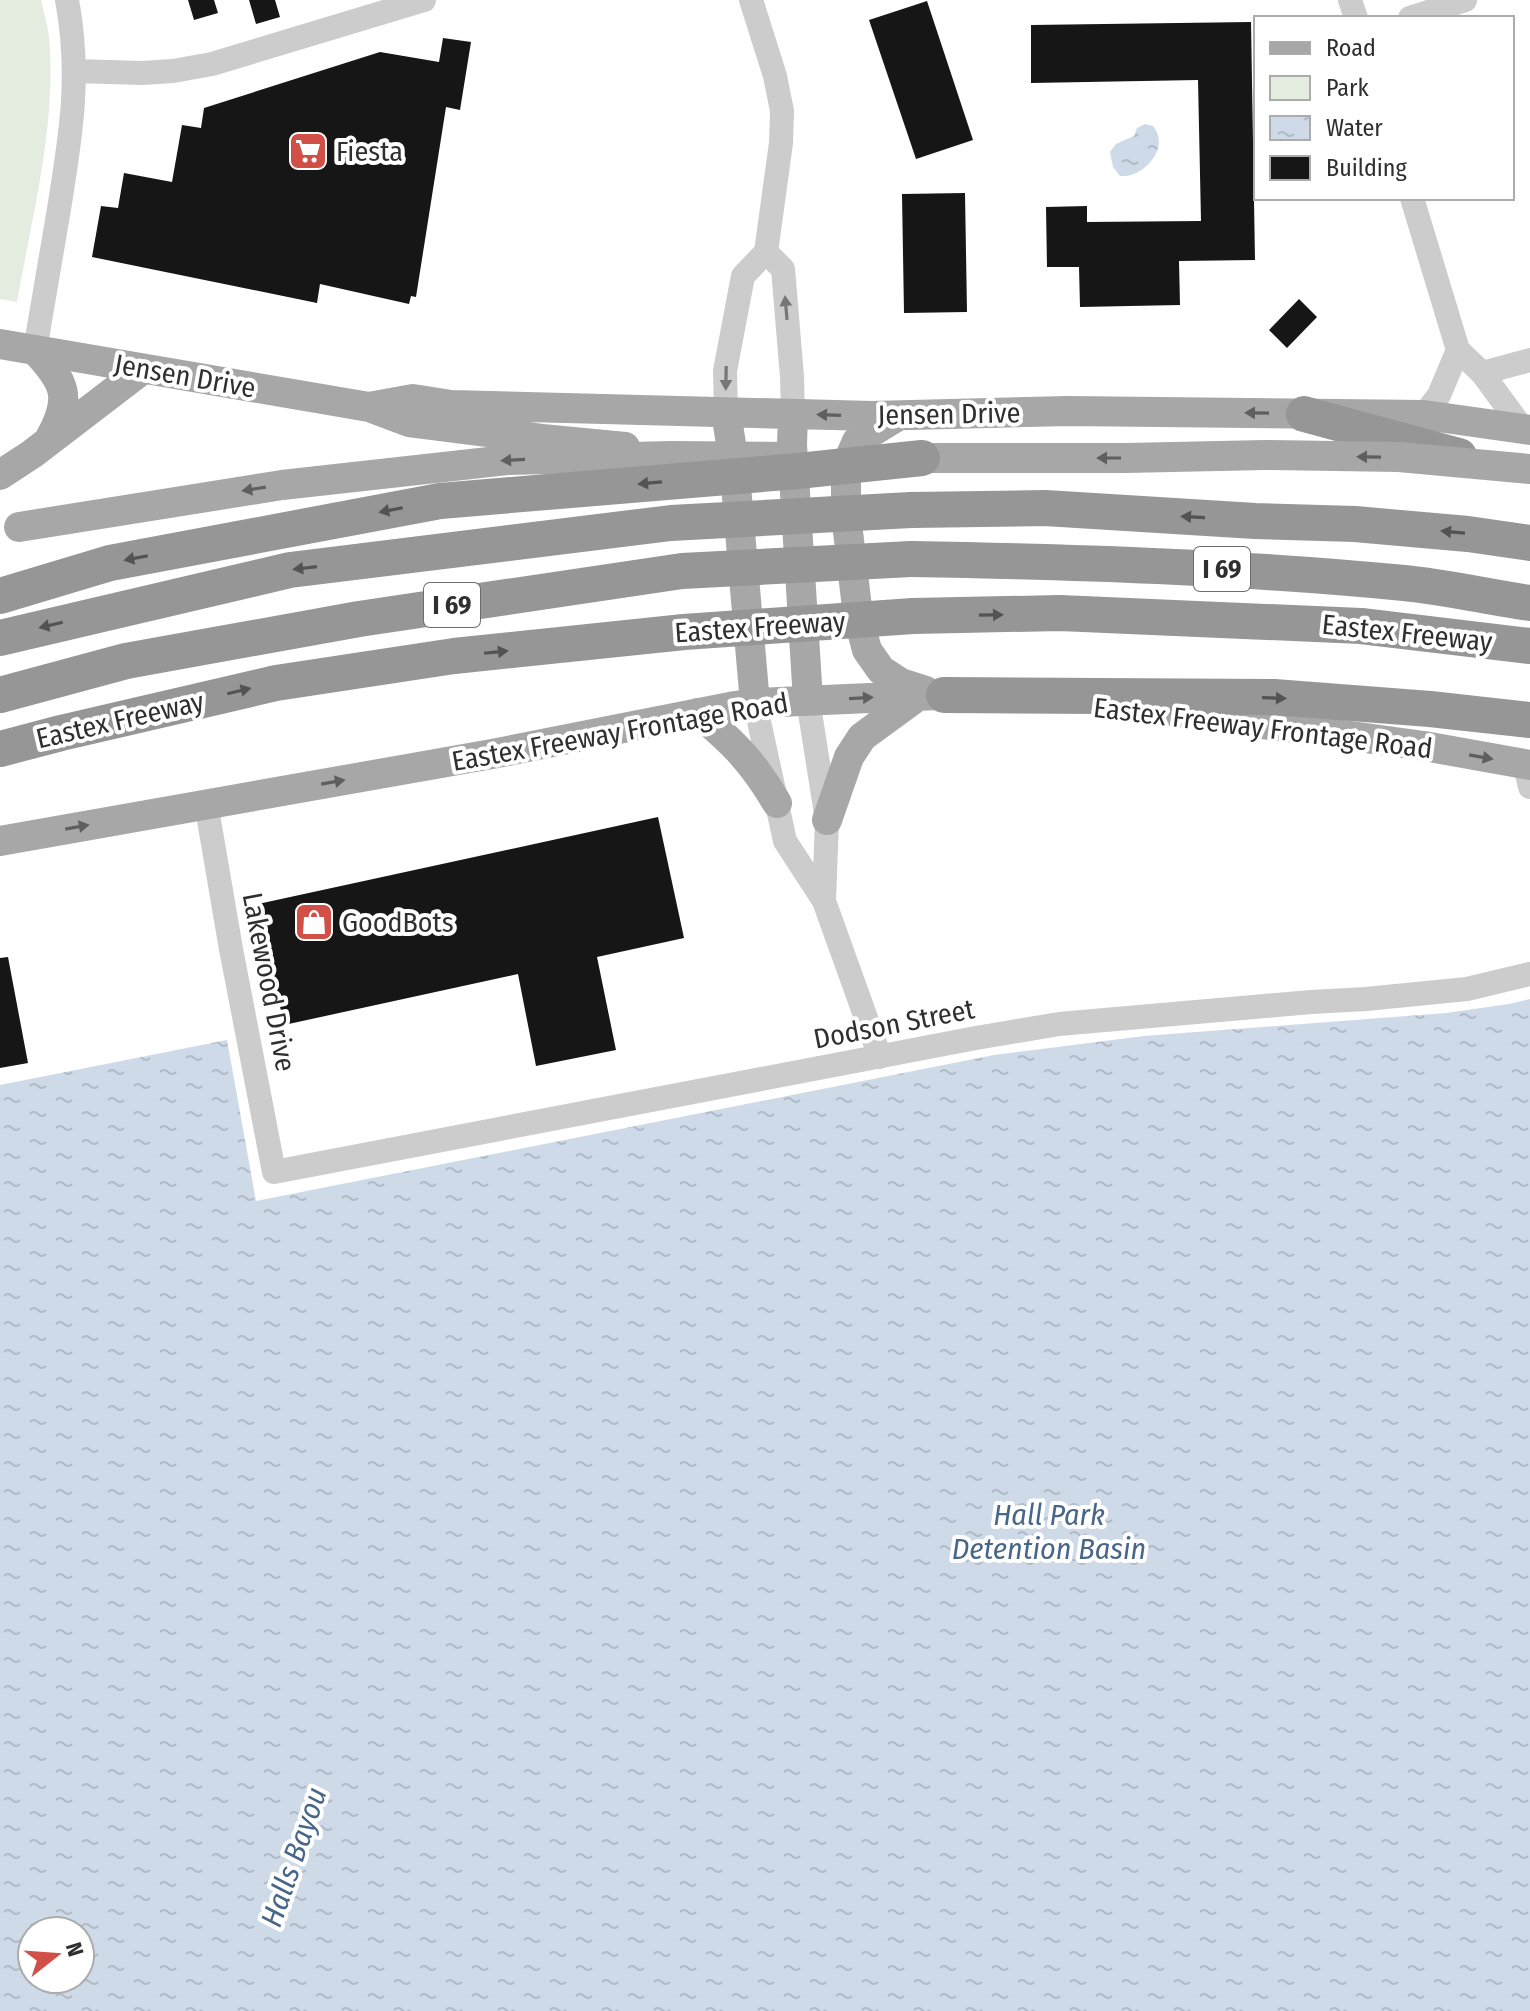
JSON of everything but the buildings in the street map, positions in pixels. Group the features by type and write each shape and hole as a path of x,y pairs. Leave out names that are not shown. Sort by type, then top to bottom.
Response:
{"highway":[{"path":"1304,414 1530,475"},
{"path":"0,596 110,563 440,501 922,458"},
{"name":"I 69","path":"0,638 290,570 671,523 911,510 1045,508 1355,524 1530,543"},
{"name":"I 69","path":"0,695 126,661 359,619 682,571 911,559 1025,561 1407,583 1530,603"},
{"name":"Eastex Freeway","path":"0,749 276,683 454,656 684,632 913,616 1060,613 1346,625 1530,646"},
{"path":"933,695 1274,697 1530,720"}],"main road":[{"name":"Jensen Drive","path":"0,344 369,407 409,422 542,439 675,451 734,463"},
{"path":"35,350 61,384 64,403 58,425 50,438"},
{"path":"0,475 143,369"},
{"name":"Jensen Drive","path":"369,407 413,399 451,405 793,414 1068,411 1424,415 1526,429"},
{"path":"726,412 734,463 755,703"},
{"path":"793,414 792,445 808,700"},
{"path":"900,415 857,441 846,466 846,515 858,616 867,650 881,670 901,683 933,695"},
{"path":"9,529 282,485 507,460 671,456 1126,458 1265,455 1399,457 1530,469"},
{"path":"827,820 849,757 862,737 933,695"},
{"name":"Eastex Freeway Frontage Road","path":"0,841 492,754 755,703 808,700 933,695 1181,712 1424,746 1528,772"},
{"path":"698,713 745,755 777,803"}],"street":[{"path":"35,350 67,163 74,99 73,40 67,0"},
{"path":"726,412 725,371 743,276 766,252 781,143 782,111 775,76 751,0"},
{"path":"1416,16 1465,0"},
{"path":"75,71 142,73 212,64 416,1"},
{"path":"1413,200 1458,350 1482,373 1526,429"},
{"path":"766,252 783,269 793,414"},
{"path":"1424,415 1439,395 1458,350"},
{"path":"1482,373 1530,360"},
{"path":"808,700 827,820 824,901"},
{"path":"755,703 785,841 824,901 880,1057"},
{"name":"Lakewood Drive","path":"206,803 274,1172"},
{"name":"Dodson Street","path":"274,1172 1059,1024 1467,989 1530,974"}],"green space":[{"path":"0,0 41,0 49,37 51,70 46,136 17,302 0,299"}],"water":[{"path":"1145,124 1153,126 1158,134 1157,152 1146,167 1120,176 1113,167 1110,152 1116,144 1134,136 1137,128"},
{"name":"Hall Park Detention Basin","path":"1530,999 1530,2011 0,2011 0,1085 227,1040 256,1201 994,1055 1144,1036 1446,1013"}],"place":[{"name":"Fiesta","path":"308,151"},
{"name":"GoodBots","path":"314,922"}],"water label":[{"name":"Halls Bayou","path":"294,1857"}]}
